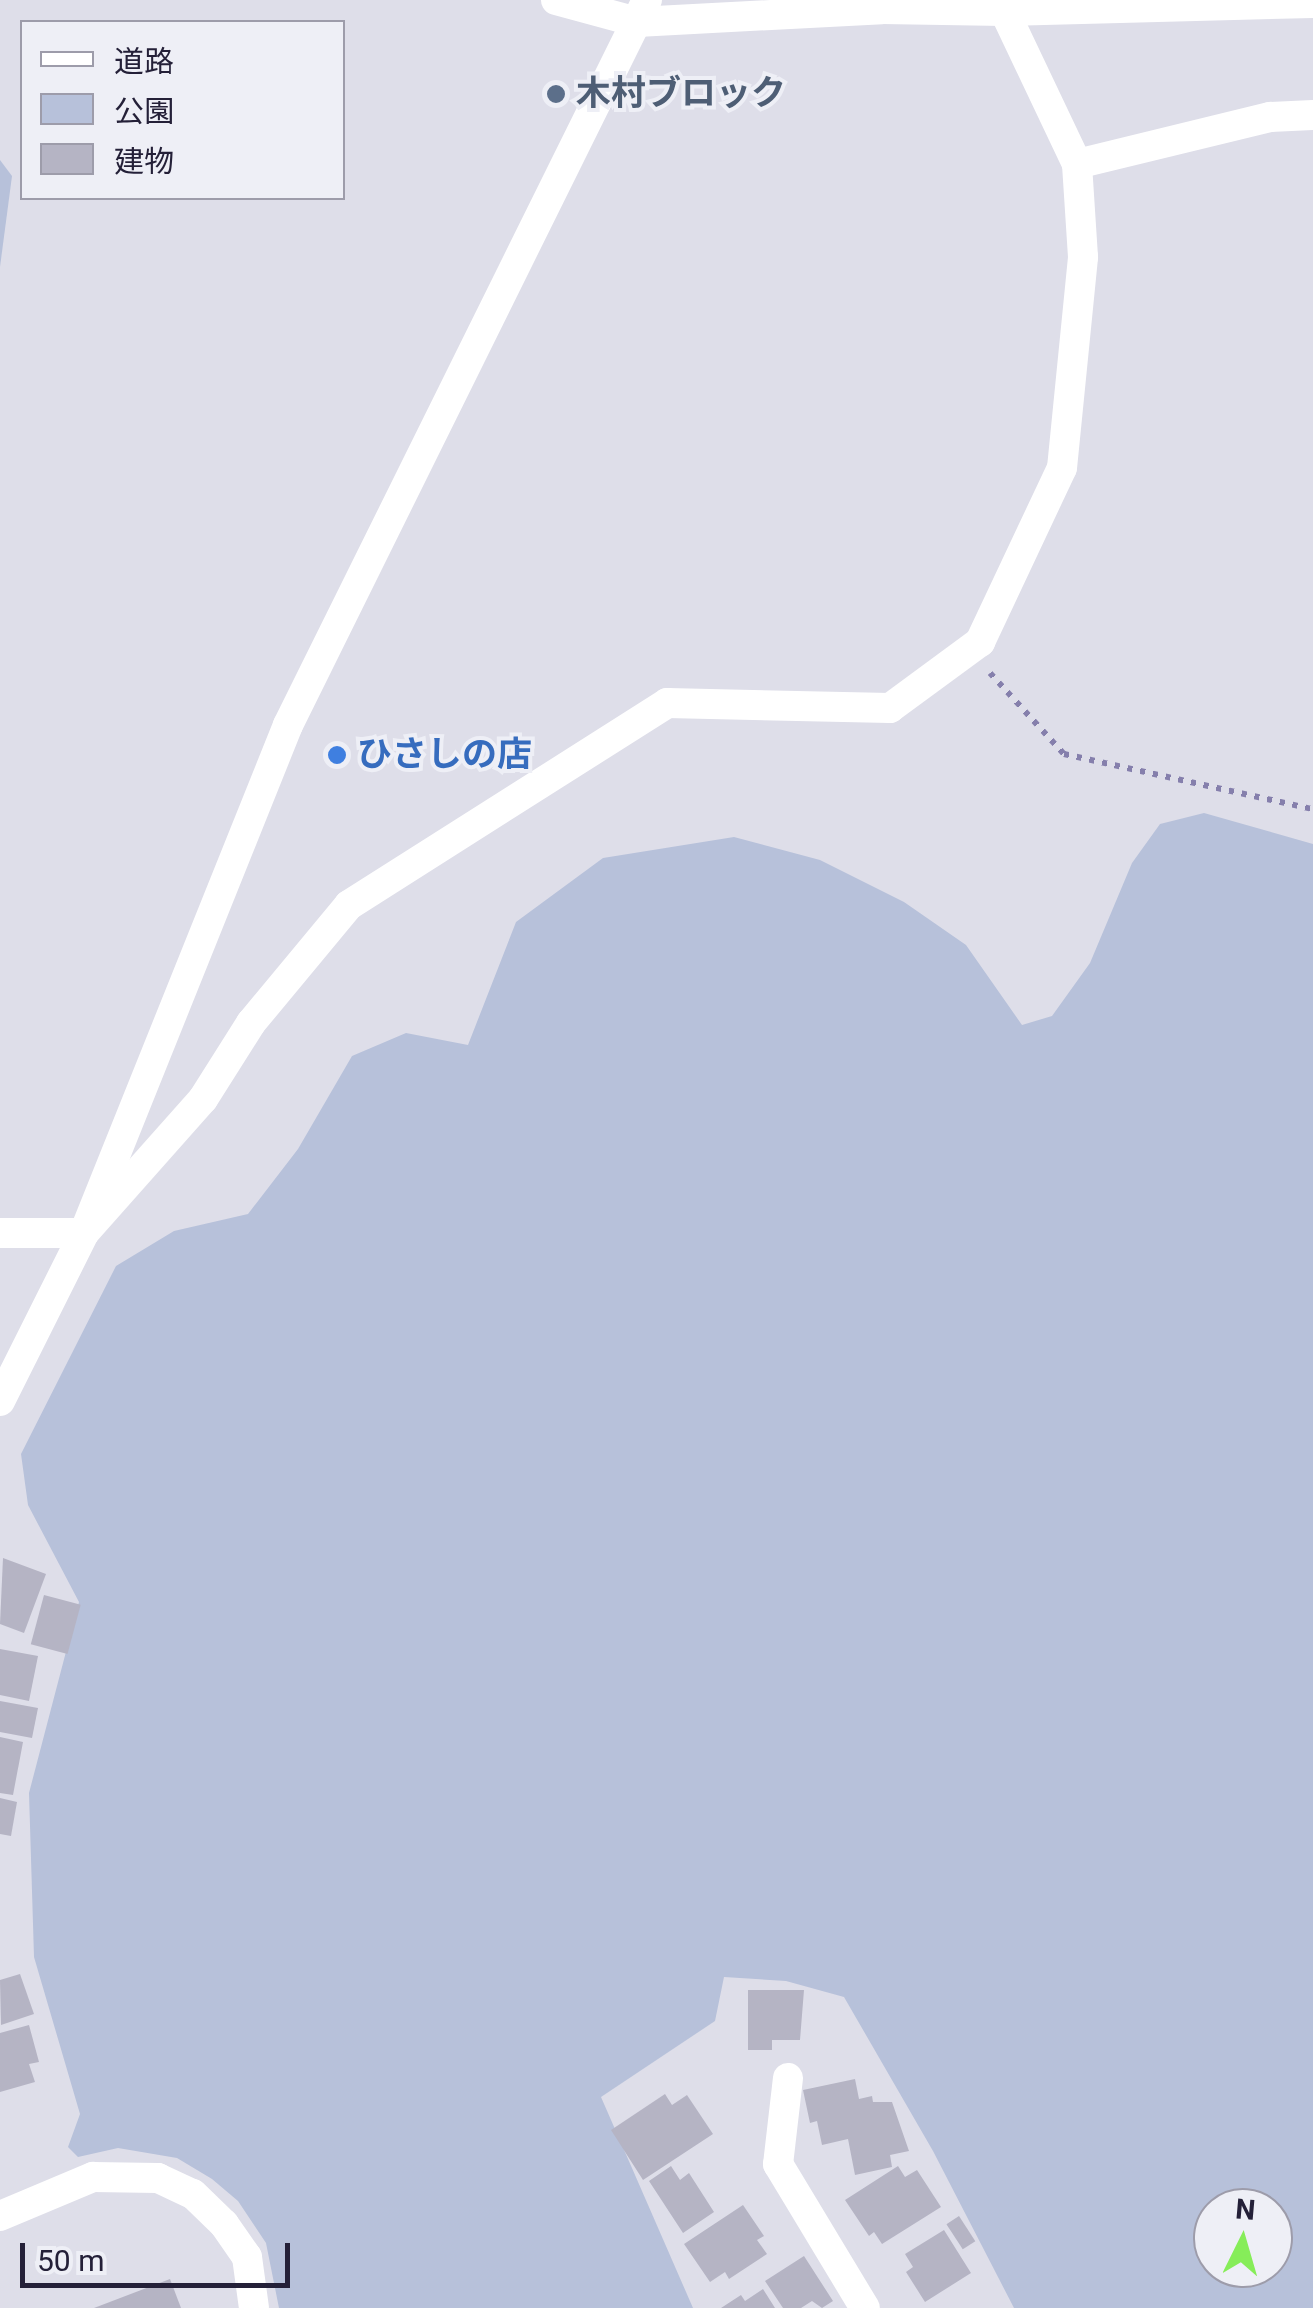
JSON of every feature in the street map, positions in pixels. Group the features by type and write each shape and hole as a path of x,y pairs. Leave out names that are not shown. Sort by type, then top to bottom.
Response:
{"street":[{"path":"556,0 642,11 1313,3"},
{"path":"0,1233 84,1233 202,1100 250,1023 349,905 667,704 890,708 980,642 1062,468 1082,257 1077,164 1002,6"},
{"path":"0,1402 84,1233 288,725 642,11"},
{"path":"1077,164 1270,117 1313,114"},
{"path":"788,2078 778,2164 865,2308"},
{"path":"0,2216 93,2177 158,2178 193,2194 224,2224 247,2257 254,2308"}],"path":[{"path":"969,650 1064,754 1313,810"}],"green space":[{"path":"0,160 12,176 0,267"},
{"path":"1204,813 1313,844 1313,2308 1014,2308 933,2151 844,1997 786,1981 724,1977 715,2021 601,2097 693,2308 279,2308 266,2243 238,2201 212,2179 177,2158 118,2148 78,2157 68,2147 80,2114 34,1957 29,1793 79,1602 28,1505 21,1454 116,1266 174,1231 248,1214 298,1149 352,1056 406,1033 468,1045 516,922 603,858 734,837 820,860 904,902 966,945 1022,1025 1052,1016 1090,963 1132,863 1160,824"}],"building":[{"path":"3,1558 46,1574 24,1633 0,1624"},
{"path":"44,1595 81,1605 68,1654 31,1644"},
{"path":"0,1649 38,1656 29,1701 0,1695"},
{"path":"0,1701 38,1708 32,1738 0,1732"},
{"path":"0,1737 23,1742 13,1795 0,1793"},
{"path":"0,1798 17,1802 11,1836 0,1834"},
{"path":"20,1974 34,2014 1,2025 0,1980"},
{"path":"748,1990 804,1990 800,2040 772,2040 772,2050 748,2050"},
{"path":"29,2025 39,2062 29,2064 35,2082 0,2092 0,2033"},
{"path":"855,2079 859,2099 872,2096 873,2102 892,2102 909,2151 890,2155 892,2167 855,2175 848,2139 822,2145 817,2121 810,2123 803,2090"},
{"path":"665,2094 672,2105 687,2095 713,2134 643,2180 611,2130"},
{"path":"671,2166 680,2180 689,2173 714,2212 683,2233 649,2181"},
{"path":"898,2166 905,2177 917,2170 941,2207 882,2244 874,2232 869,2236 845,2200"},
{"path":"743,2205 764,2236 757,2240 767,2254 729,2279 725,2272 710,2282 684,2244"},
{"path":"959,2216 975,2241 963,2249 946,2224"},
{"path":"944,2230 971,2273 925,2302 906,2272 913,2267 905,2254"},
{"path":"804,2256 833,2301 822,2308 812,2301 801,2308 783,2308 765,2281"},
{"path":"170,2279 181,2308 94,2308"},
{"path":"763,2289 775,2308 721,2308 741,2295 745,2301"}],"place":[{"name":"木村ブロック","path":"556,94"},
{"name":"ひさしの店","path":"337,755"}]}
